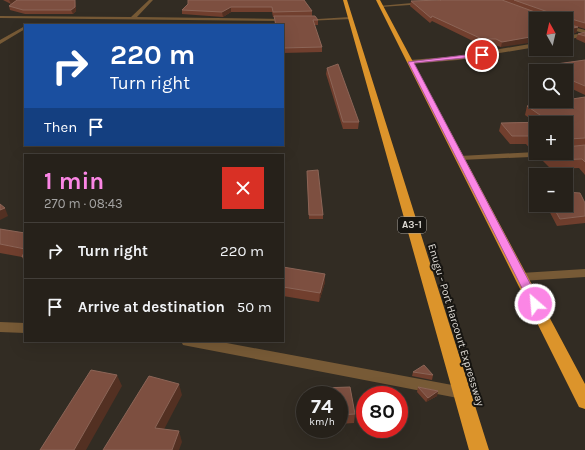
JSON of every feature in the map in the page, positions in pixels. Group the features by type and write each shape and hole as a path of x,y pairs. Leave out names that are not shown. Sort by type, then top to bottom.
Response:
{"highway":[{"name":"Enugu - Port Harcourt Expressway","path":"345,0 479,450"},
{"path":"380,3 585,401"}],"street":[{"path":"133,18 151,0"},
{"path":"380,3 427,3"},
{"path":"33,22 43,16"},
{"path":"0,17 43,16 294,20"},
{"path":"301,20 350,18"},
{"path":"0,42 24,28"},
{"path":"573,29 585,33"},
{"path":"573,36 585,33"},
{"path":"410,62 458,58 529,46"},
{"path":"460,158 529,155"},
{"path":"521,277 585,273"},
{"path":"0,327 24,328"},
{"path":"193,342 463,393"}],"building":[{"path":"17,0 75,0 75,7 71,10 23,10 9,6"},
{"path":"188,0 304,0 312,11 273,12 272,7 231,7 222,12 182,10 188,4"},
{"path":"502,0 535,12 529,12 529,37 502,42 496,39 482,39 432,16 431,18 411,1"},
{"path":"514,0 585,0 585,23 573,19 573,12 548,12"},
{"path":"274,16 315,16 318,20 313,20 322,47 284,48 284,24 276,24"},
{"path":"585,32 585,36 578,34"},
{"path":"585,60 585,86 573,81 573,64 556,64"},
{"path":"338,64 359,122 343,122 327,68"},
{"path":"585,97 585,138 573,139 573,116 541,116 530,108 573,108 573,99"},
{"path":"529,122 529,136 512,136 501,123"},
{"path":"585,145 585,162 582,159 573,159 573,146"},
{"path":"318,170 323,215 309,215 307,171"},
{"path":"573,192 580,193 585,203 585,216 560,219 556,212 573,212"},
{"path":"0,204 5,208 0,210"},
{"path":"0,229 24,233 24,249 0,244"},
{"path":"284,267 325,274 320,293 284,287"},
{"path":"424,365 433,375 413,372"},
{"path":"91,370 117,375 74,450 40,450"},
{"path":"149,376 179,384 155,428 179,431 172,450 103,450"},
{"path":"348,387 350,387 355,414 348,414"},
{"path":"418,387 438,391 428,398"}],"route":[{"path":"482,55 410,62 535,304"}]}
